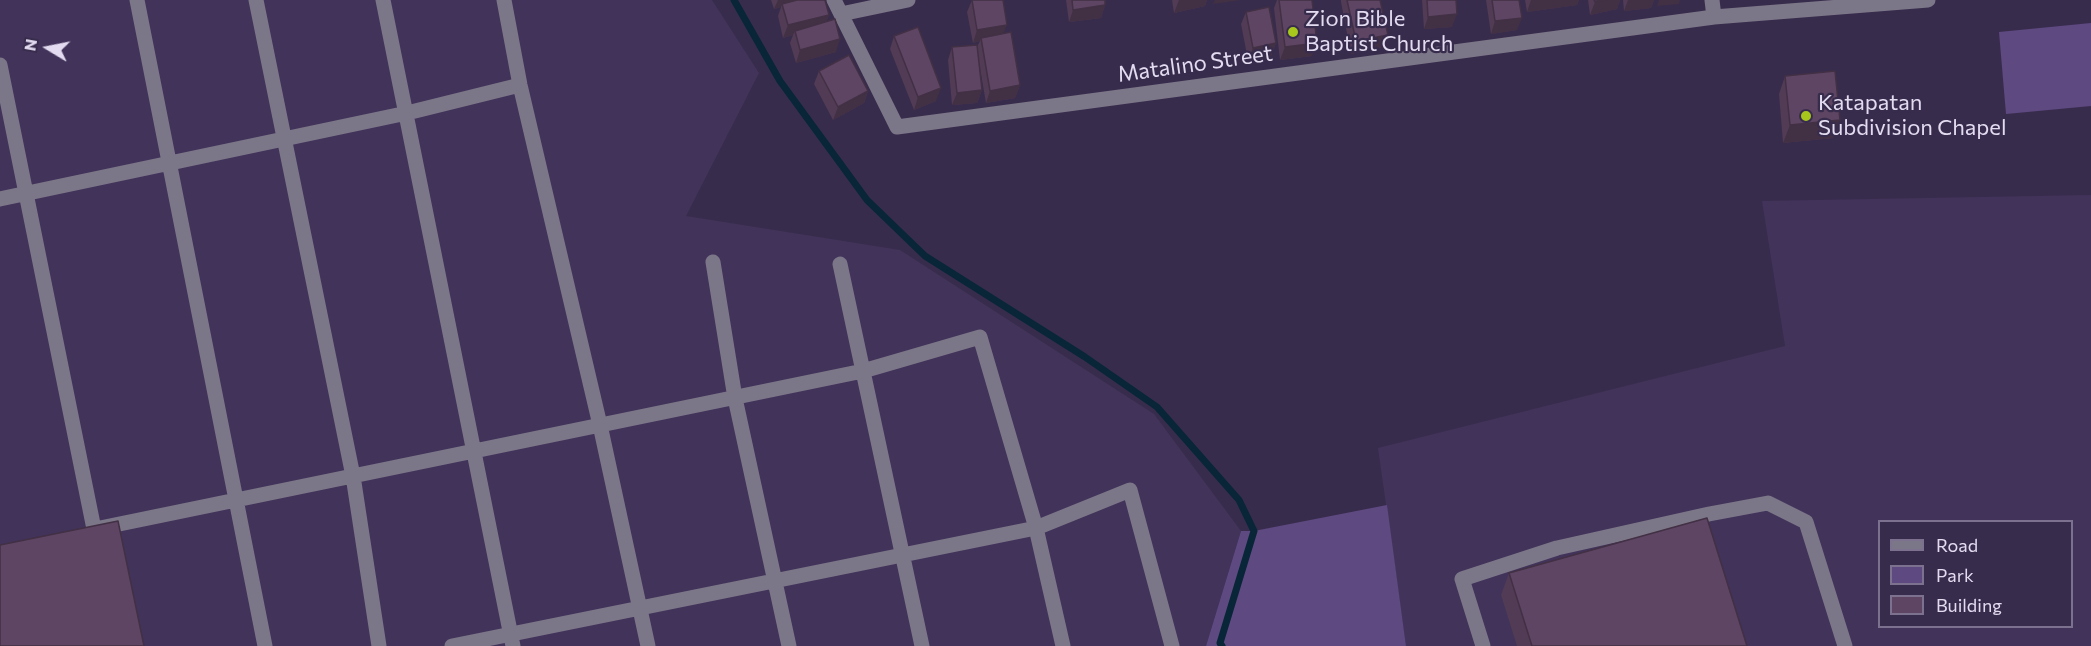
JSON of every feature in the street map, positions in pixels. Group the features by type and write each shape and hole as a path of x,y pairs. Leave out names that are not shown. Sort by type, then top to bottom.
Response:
{"street":[{"path":"137,0 265,646"},
{"path":"256,0 353,476 379,646"},
{"path":"383,0 472,452 512,640"},
{"path":"504,0 520,85 600,425 648,646"},
{"path":"838,7 908,0"},
{"path":"1712,0 1714,17"},
{"name":"Matalino Street","path":"838,7 897,127 1714,17 1928,0"},
{"path":"0,66 89,530 863,371 980,337 1036,528 1063,646"},
{"path":"0,199 406,113 520,85"},
{"path":"713,262 735,398 789,646"},
{"path":"840,264 922,646"},
{"path":"452,646 512,640 640,608 1036,528 1130,490 1172,646"},
{"path":"1483,646 1461,579 1557,548 1709,514 1768,504 1806,522 1845,646"}],"shaded area":[{"path":"0,0 712,0 759,73 686,216 900,250 1154,414 1241,531 1206,646 0,646"},
{"path":"2091,195 2091,646 1406,646 1378,448 1785,346 1762,201"}],"green space":[{"path":"2091,23 2091,106 2006,114 1999,32"},
{"path":"1387,505 1406,646 1206,646 1241,531 1254,531"}],"building":[{"path":"797,0 825,0 829,15 788,25 782,4"},
{"path":"972,0 1003,0 1007,25 977,30"},
{"path":"1072,0 1105,0 1105,5 1073,10"},
{"name":"Zion Bible Baptist Church","path":"1279,0 1312,0 1317,43 1285,47"},
{"path":"1347,0 1380,0 1388,35 1356,41"},
{"path":"1427,0 1456,0 1457,14 1428,17"},
{"path":"1492,0 1519,0 1522,18 1495,21"},
{"path":"1269,7 1276,43 1253,48 1246,12"},
{"path":"835,19 840,39 800,50 795,31"},
{"path":"918,27 941,88 918,97 894,36"},
{"path":"1011,32 1020,85 990,91 981,38"},
{"path":"977,45 982,90 957,93 952,47"},
{"path":"849,55 868,91 838,107 819,71"},
{"path":"1835,71 1840,120 1790,125 1785,76"},
{"path":"1707,518 1747,646 1532,646 1509,573"},
{"path":"118,521 144,646 0,646 0,545"}],"waterway":[{"path":"734,0 780,81 867,200 925,256 1085,357 1157,407 1239,500 1254,531 1220,643 1222,646"}],"place":[{"name":"Zion Bible Baptist Church","path":"1293,32"},
{"name":"Katapatan Subdivision Chapel","path":"1806,116"}]}
